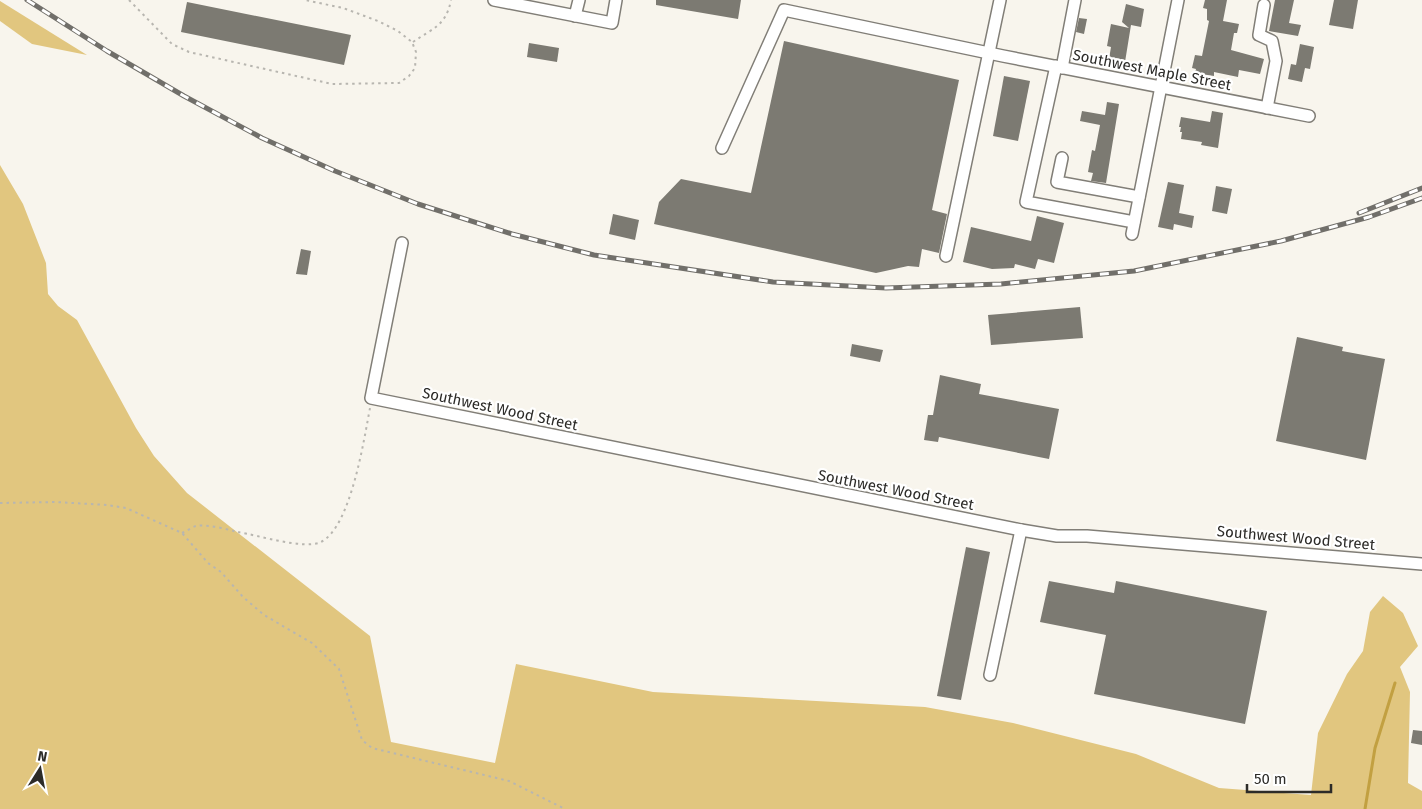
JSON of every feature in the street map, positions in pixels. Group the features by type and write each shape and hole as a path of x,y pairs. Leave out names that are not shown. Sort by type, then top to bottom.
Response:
{"street":[{"path":"494,0 612,23 616,0"},
{"path":"575,16 578,0"},
{"path":"946,256 1000,0"},
{"path":"1075,0 1026,202 1134,222"},
{"path":"1132,234 1178,0"},
{"path":"722,148 784,5"},
{"name":"Southwest Maple Street","path":"784,5 989,53 1309,116"},
{"path":"1264,5 1259,35 1272,41 1276,61 1266,108"},
{"path":"1062,158 1057,182 1139,197"},
{"path":"371,398 402,243"},
{"name":"Southwest Wood Street","path":"371,398 1057,536 1095,536 1422,564"},
{"path":"990,675 1021,530"}],"path":[{"path":"130,0 172,44 189,52 332,84 399,83 409,76 415,68 416,52 412,42 398,31 378,21 343,8 305,0"},
{"path":"412,42 442,23 448,14 452,0"},
{"path":"182,533 196,526 212,527 303,545 321,542 332,531 344,512 364,442 371,398"},
{"path":"0,503 55,502 107,505 126,508 168,525 182,533 208,563 220,572 243,597 264,615 312,643 339,669 362,740 372,748 424,762 510,781 565,809"}],"shaded area":[{"path":"0,1 87,55 32,44 0,21"},
{"path":"0,165 23,204 46,263 48,294 58,306 77,320 136,428 154,456 187,493 370,636 391,742 495,763 516,664 653,692 925,707 1013,723 1136,754 1219,788 1311,795 1318,733 1347,674 1363,651 1370,612 1383,596 1403,613 1418,646 1400,667 1410,692 1408,783 1422,791 1422,809 0,809"}],"building":[{"path":"656,0 741,0 738,19 656,5"},
{"path":"1205,0 1227,0 1223,21 1239,24 1237,33 1234,33 1231,50 1264,59 1260,74 1239,70 1238,77 1214,72 1214,76 1195,73 1196,69 1192,68 1195,55 1202,56 1209,21 1207,20 1207,9 1203,8"},
{"path":"1275,0 1294,0 1289,23 1301,25 1298,36 1269,31"},
{"path":"1334,0 1358,0 1353,29 1329,25"},
{"path":"187,2 351,35 344,65 181,32"},
{"path":"1126,4 1144,9 1141,27 1131,25 1125,62 1109,59 1111,47 1107,46 1111,24 1129,28 1122,22"},
{"path":"1079,18 1087,19 1084,34 1076,32"},
{"path":"784,41 959,80 932,210 947,214 939,253 922,249 919,267 908,266 876,273 654,224 659,202 681,179 751,193"},
{"path":"529,43 559,48 557,62 527,57"},
{"path":"1300,44 1314,47 1310,69 1305,68 1302,82 1288,79 1291,64 1296,65"},
{"path":"1004,76 1030,81 1018,141 993,136"},
{"path":"1107,102 1119,104 1106,183 1091,181 1093,173 1088,172 1092,150 1095,151 1100,125 1080,121 1082,111 1105,115"},
{"path":"1212,111 1223,113 1218,148 1201,145 1202,142 1181,139 1182,132 1180,132 1181,127 1179,127 1181,117 1210,122"},
{"path":"1168,182 1184,185 1179,213 1194,216 1192,228 1174,224 1173,230 1158,227"},
{"path":"1216,186 1232,189 1227,214 1212,211"},
{"path":"613,214 639,220 635,240 609,234"},
{"path":"1037,216 1064,223 1054,263 1038,259 1035,269 1015,264 1014,268 992,269 963,262 971,227 1031,241"},
{"path":"301,249 311,251 307,275 296,274"},
{"path":"1080,307 1083,338 991,345 988,315"},
{"path":"1297,337 1343,347 1342,351 1385,359 1366,460 1276,441"},
{"path":"852,344 883,350 880,362 850,356"},
{"path":"940,375 981,384 979,394 1059,409 1049,459 939,437 938,442 924,440 928,415 933,415"},
{"path":"966,547 990,552 961,700 937,696"},
{"path":"1049,581 1114,593 1116,581 1267,611 1245,724 1094,694 1106,635 1040,622"},
{"path":"1413,730 1422,731 1422,745 1411,743"}],"waterway":[{"path":"1365,809 1375,748 1395,683"}],"railway":[{"path":"27,0 107,51 184,96 262,138 335,171 418,204 512,234 594,255 773,282 886,288 1001,284 1134,271 1281,241 1369,217 1422,198"},
{"path":"1359,213 1422,188"}]}
